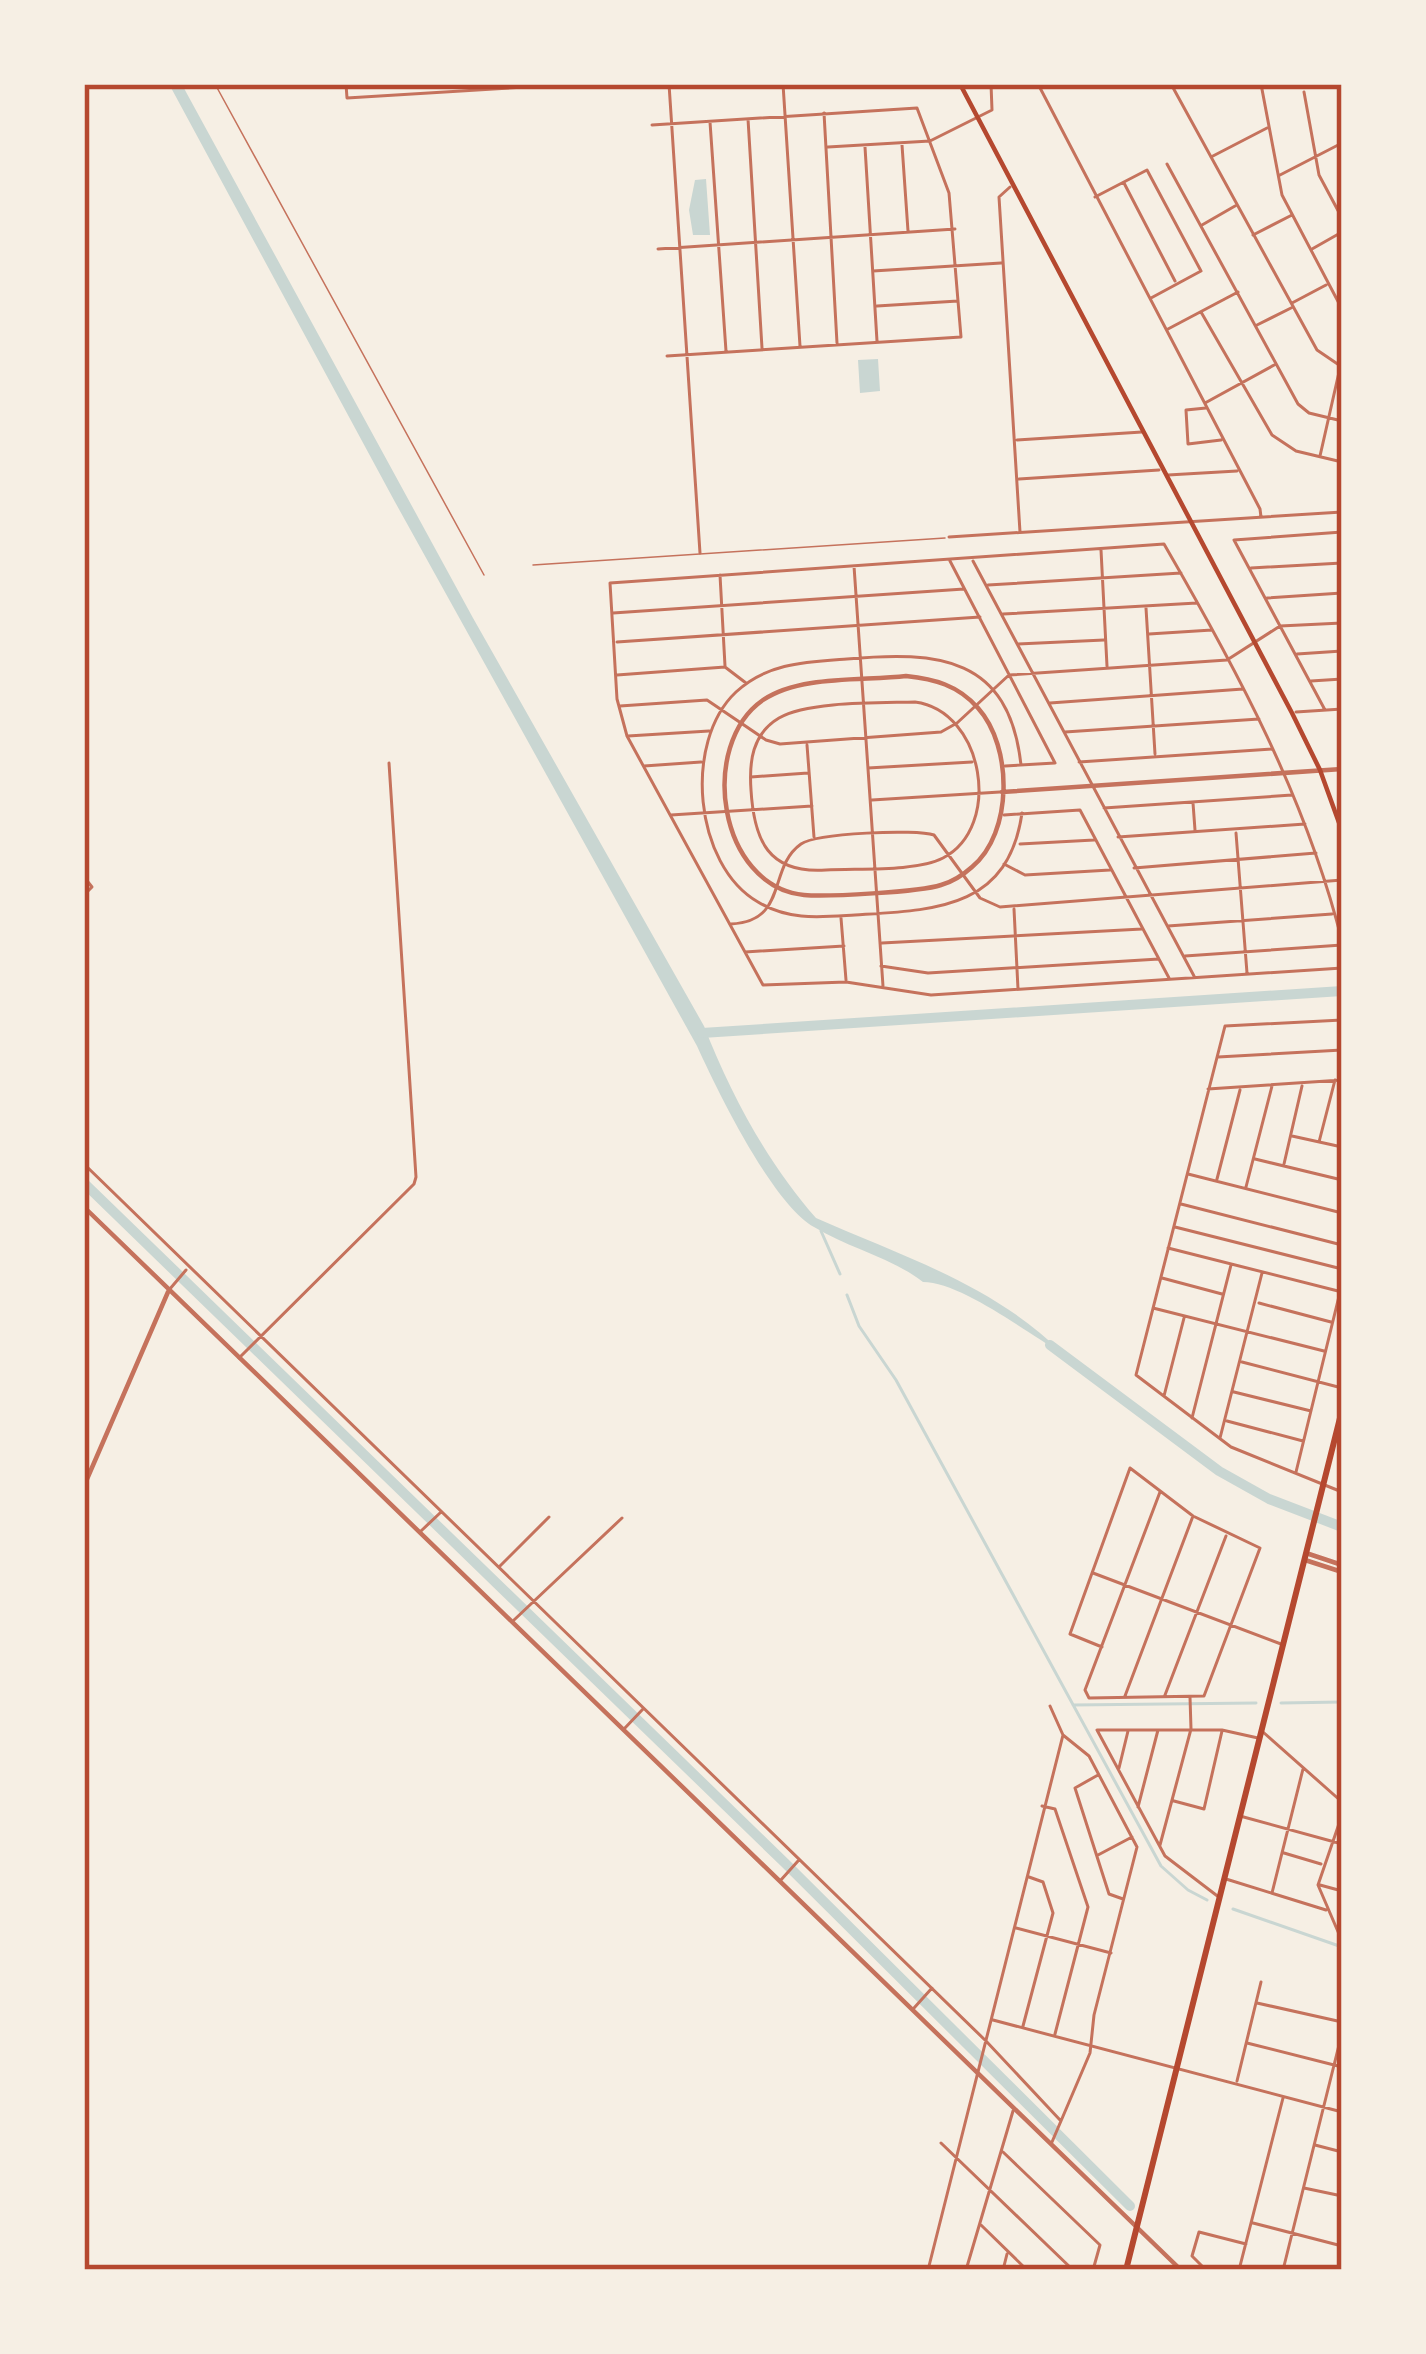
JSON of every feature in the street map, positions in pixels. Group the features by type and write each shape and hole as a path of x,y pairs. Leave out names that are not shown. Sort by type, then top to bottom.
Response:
{"main road":[{"path":"960,84 1292,713 1342,830"},
{"path":"1126,2270 1342,1410"}],"street":[{"path":"346,84 347,98 573,84"},
{"path":"669,84 700,553"},
{"path":"783,84 800,347"},
{"path":"826,147 930,141 992,110 992,84"},
{"path":"1038,84 1261,517"},
{"path":"1172,84 1321,355 1341,367"},
{"path":"1261,84 1282,195 1342,309"},
{"path":"1304,92 1319,176 1342,218"},
{"path":"652,125 917,108 949,193 955,229 962,337 667,356"},
{"path":"824,113 837,345"},
{"path":"748,119 762,350"},
{"path":"710,122 726,352"},
{"path":"1210,158 1268,127"},
{"path":"902,143 908,232"},
{"path":"1279,176 1342,143"},
{"path":"864,145 878,343"},
{"path":"1167,164 1300,406 1342,421"},
{"path":"1095,196 1147,170 1201,272 1149,299"},
{"path":"1124,182 1177,284"},
{"path":"1012,185 999,197 1020,533"},
{"path":"1200,226 1235,205"},
{"path":"1252,236 1292,215"},
{"path":"658,249 955,229"},
{"path":"1310,250 1342,232"},
{"path":"873,271 1003,262"},
{"path":"1256,326 1342,282"},
{"path":"1166,330 1238,292"},
{"path":"875,306 959,301"},
{"path":"1201,312 1272,435 1296,451 1342,462"},
{"path":"1319,458 1342,359"},
{"path":"1222,440 1188,444 1186,410 1205,406 1276,364"},
{"path":"1015,440 1142,432"},
{"path":"1017,479 1239,471"},
{"path":"949,537 1342,512"},
{"path":"1325,710 1234,540 1342,532"},
{"path":"1183,956 1342,943 1318,853 1286,772 1164,544 610,583 618,706 626,736 763,985 847,982 931,995 1342,968"},
{"path":"1100,548 1107,668"},
{"path":"972,558 1195,978"},
{"path":"949,560 1055,763 1000,766"},
{"path":"1250,568 1342,563"},
{"path":"854,566 883,987"},
{"path":"986,585 1181,573"},
{"path":"720,575 724,668"},
{"path":"612,613 964,589"},
{"path":"1265,598 1342,592"},
{"path":"1001,615 1197,603"},
{"path":"1145,606 1155,757"},
{"path":"614,643 980,617"},
{"path":"618,706 707,700 772,743 941,733 1009,675 1227,660 1280,626 1342,623"},
{"path":"1148,634 1212,630"},
{"path":"1017,644 1106,640"},
{"path":"1295,654 1342,651"},
{"path":"1022,765 1015,727 992,690 968,670 941,659 908,655 793,664 746,683 710,730 703,762 712,845 728,876 768,908 801,917 934,910 976,892 1004,864 1016,843 1022,813"},
{"path":"615,675 724,668 746,683"},
{"path":"930,678 951,686 976,705 990,725 1002,792 1001,815 987,851 963,874 930,887 808,895 777,887 755,872 740,853 730,827 727,759 742,723 756,705 778,692 862,681 930,678"},
{"path":"1310,682 1342,680"},
{"path":"1048,703 1243,689"},
{"path":"924,704 957,723 969,739 974,762 977,794 972,829 950,854 927,864 813,871 788,865 761,843 752,810 750,777 760,736 772,723 794,712 864,705 924,704"},
{"path":"1292,713 1342,709"},
{"path":"1064,733 1259,719"},
{"path":"626,736 710,730"},
{"path":"807,742 814,839"},
{"path":"1079,762 1274,749"},
{"path":"643,766 703,762"},
{"path":"868,768 974,762"},
{"path":"239,1358 416,1177 389,763"},
{"path":"870,800 1342,769"},
{"path":"750,777 809,773"},
{"path":"1102,808 1294,795"},
{"path":"1193,802 1196,832"},
{"path":"670,816 812,806"},
{"path":"1001,815 1080,810 1170,980"},
{"path":"1118,837 1306,824"},
{"path":"1236,829 1247,974"},
{"path":"730,924 755,921 768,908 798,847 814,839 872,834 927,832 993,906 1342,880"},
{"path":"1016,843 1096,839"},
{"path":"1134,868 1318,853"},
{"path":"1004,864 1025,874 1112,870"},
{"path":"84,877 92,886 84,895"},
{"path":"1014,907 1018,989"},
{"path":"1166,926 1335,914"},
{"path":"841,916 847,982"},
{"path":"880,943 1144,929"},
{"path":"745,952 844,946"},
{"path":"881,966 928,973 1160,959"},
{"path":"1342,1020 1225,1026 1136,1375 1220,1440 1342,1492"},
{"path":"1216,1058 1342,1050"},
{"path":"1208,1089 1339,1080 1319,1142"},
{"path":"1283,1166 1303,1083"},
{"path":"1246,1188 1272,1085"},
{"path":"1217,1181 1241,1087"},
{"path":"1291,1136 1342,1148"},
{"path":"1253,1159 1342,1180"},
{"path":"84,1164 986,2043 1059,2123"},
{"path":"1186,1174 1342,1213"},
{"path":"1179,1203 1342,1245"},
{"path":"84,1208 778,1882 1052,2140 1181,2270"},
{"path":"1173,1226 1342,1269"},
{"path":"1168,1248 1340,1292"},
{"path":"1192,1420 1232,1264"},
{"path":"84,1486 168,1292 187,1269"},
{"path":"1220,1440 1263,1272"},
{"path":"1160,1278 1223,1294"},
{"path":"1295,1474 1342,1284"},
{"path":"1255,1302 1332,1322"},
{"path":"1153,1308 1325,1352"},
{"path":"1164,1397 1185,1316"},
{"path":"1240,1361 1342,1388"},
{"path":"1232,1392 1311,1411"},
{"path":"1225,1421 1303,1441"},
{"path":"1102,1647 1070,1634 1130,1468 1193,1516 1260,1548 1204,1696 1190,1700 1089,1698 1085,1690 1102,1647 1160,1492"},
{"path":"420,1532 440,1514"},
{"path":"1124,1698 1193,1516"},
{"path":"499,1568 549,1517"},
{"path":"512,1622 622,1518"},
{"path":"1164,1697 1226,1534"},
{"path":"1306,1552 1342,1568"},
{"path":"1091,1573 1282,1645"},
{"path":"1160,1847 1191,1729 1190,1700"},
{"path":"1050,1706 1063,1735 1089,1756 1137,1847 1094,2014 1092,2046 1052,2140"},
{"path":"623,1730 642,1710"},
{"path":"1118,1770 1128,1729"},
{"path":"1138,1808 1158,1729"},
{"path":"1220,1898 1165,1856 1097,1730 1191,1729 1260,1735 1342,1802"},
{"path":"1173,1801 1204,1809 1222,1730"},
{"path":"928,2270 1063,1735"},
{"path":"1272,1893 1303,1769"},
{"path":"1099,1774 1075,1787 1109,1894 1124,1899"},
{"path":"1042,1806 1055,1810 1088,1907 1054,2036"},
{"path":"1342,1815 1318,1885 1342,1941"},
{"path":"1240,1816 1342,1844"},
{"path":"1096,1856 1132,1837"},
{"path":"1282,1853 1324,1865"},
{"path":"778,1882 798,1861"},
{"path":"1023,2028 1053,1913 1042,1882 1027,1876"},
{"path":"1225,1879 1329,1911"},
{"path":"1318,1885 1342,1892"},
{"path":"1014,1927 1111,1953"},
{"path":"1237,2082 1261,1982"},
{"path":"913,2009 930,1991"},
{"path":"1256,2002 1342,2021"},
{"path":"992,2019 1342,2111"},
{"path":"1283,2270 1342,2033"},
{"path":"1245,2043 1342,2067"},
{"path":"1239,2270 1283,2096"},
{"path":"966,2270 1014,2107"},
{"path":"941,2143 1072,2270"},
{"path":"1313,2145 1342,2152"},
{"path":"1002,2151 1100,2245 1093,2270"},
{"path":"1303,2187 1342,2196"},
{"path":"978,2222 1027,2270"},
{"path":"1252,2222 1342,2246"},
{"path":"1207,2270 1192,2256 1199,2232 1246,2244"},
{"path":"1003,2270 1008,2252"}],"lane":[{"path":"215,84 484,575"},
{"path":"533,565 949,537"}],"shaded area":[{"path":"169,84 182,84 473,618 704,1026 752,1127 782,1174 816,1218 977,1290 1062,1353 974,1299 923,1282 814,1227 764,1171"},
{"path":"706,179 710,235 693,235 689,210 695,180"},
{"path":"878,359 880,391 860,393 858,360"}],"waterway":[{"path":"702,1033 1342,991"},
{"path":"84,1183 785,1863 1130,2206"},
{"path":"821,1231 840,1274"},
{"path":"847,1295 859,1326 896,1380 1161,1866 1207,1900"},
{"path":"1050,1345 1219,1471 1269,1499 1342,1527"},
{"path":"1281,1703 1342,1702"},
{"path":"1073,1705 1256,1703"},
{"path":"1233,1909 1342,1947"}]}
